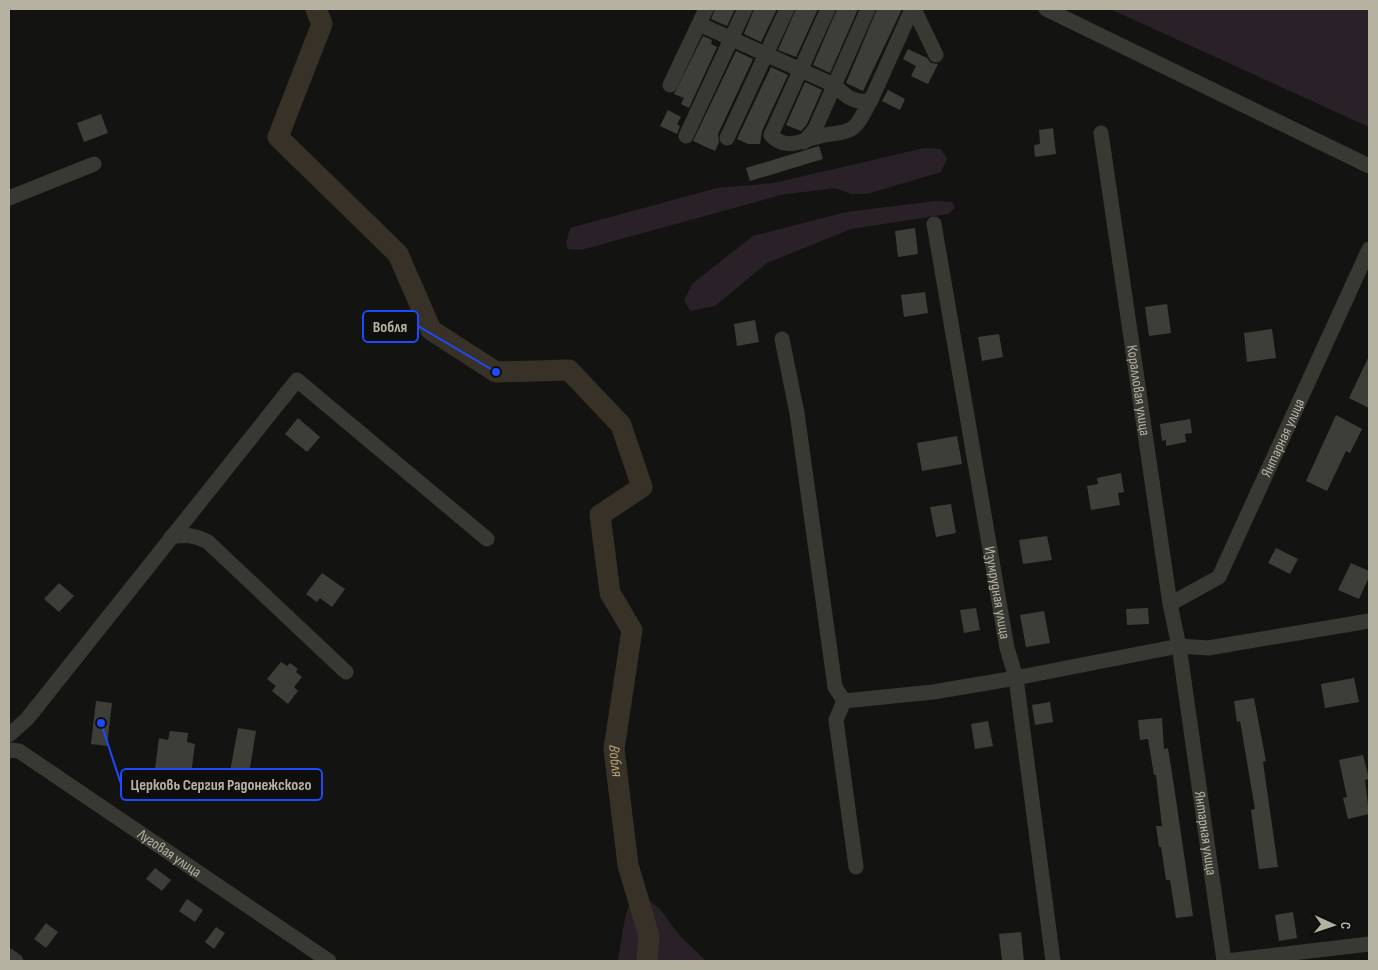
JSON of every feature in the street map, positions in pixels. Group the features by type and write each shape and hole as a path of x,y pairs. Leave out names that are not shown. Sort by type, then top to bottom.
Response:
{"street":[{"path":"670,84 706,9"},
{"path":"686,136 745,9"},
{"path":"728,138 787,9"},
{"path":"828,9 770,134 776,141 785,144 804,142 853,129 871,100 913,9"},
{"path":"804,142 815,129 868,9"},
{"path":"913,9 936,55"},
{"path":"1046,9 1369,166"},
{"path":"699,24 834,85 849,98 857,102 871,100"},
{"name":"Коралловая улица","path":"1101,133 1170,604 1179,646"},
{"path":"9,198 94,164"},
{"name":"Изумрудная улица","path":"934,224 1006,648 1016,678 1054,961"},
{"name":"Янтарная улица","path":"1170,604 1219,577 1369,249"},
{"path":"782,339 797,413 835,688 844,701"},
{"path":"9,735 27,719 297,380 487,539"},
{"path":"171,537 185,534 196,536 208,542 346,672"},
{"path":"844,701 933,692 1179,646 1208,648 1369,621"},
{"name":"Янтарная улица","path":"1179,646 1225,961"},
{"path":"844,701 836,720 856,867"},
{"name":"Луговая улица","path":"9,750 19,751 329,961"},
{"path":"1225,961 1369,944"},
{"path":"9,956 16,961"}],"shaded area":[{"path":"1110,9 1369,9 1369,127"},
{"path":"924,148 941,149 947,159 941,172 867,194 851,194 835,188 781,195 581,250 568,249 566,242 570,228 717,188 774,183"},
{"path":"936,201 952,202 955,208 948,214 851,229 767,263 715,306 690,311 684,300 693,283 753,236 846,212"},
{"path":"638,892 659,908 680,936 706,961 618,961 626,915 633,898"}],"building":[{"path":"715,9 735,9 727,26 711,19"},
{"path":"754,9 777,9 761,42 744,34"},
{"path":"796,9 818,9 796,57 778,50"},
{"path":"837,9 858,9 830,73 813,65"},
{"path":"877,9 902,9 863,91 846,83"},
{"path":"703,36 712,40 711,44 717,47 689,108 681,104 684,98 674,94"},
{"path":"908,49 927,58 931,63 938,64 928,84 911,76 916,66 903,59"},
{"path":"736,51 753,59 718,134 719,142 715,151 693,141"},
{"path":"771,67 788,75 762,131 760,144 748,144 737,139"},
{"path":"805,82 822,90 807,124 801,131 786,125"},
{"path":"888,90 905,99 900,110 882,101"},
{"path":"668,110 681,117 677,124 680,126 677,134 660,126"},
{"path":"101,114 108,133 84,142 77,123"},
{"path":"1053,128 1056,154 1035,157 1034,145 1040,144 1039,130"},
{"path":"819,146 823,159 750,181 746,168"},
{"path":"915,228 918,254 898,257 895,231"},
{"path":"925,292 928,313 904,317 901,295"},
{"path":"1167,304 1171,333 1149,336 1145,307"},
{"path":"755,320 759,342 737,346 734,324"},
{"path":"1272,329 1276,358 1247,362 1244,333"},
{"path":"999,334 1003,357 982,361 978,337"},
{"path":"1369,356 1369,408 1349,398"},
{"path":"1336,415 1362,429 1350,453 1346,451 1327,491 1306,481"},
{"path":"298,418 320,437 307,452 285,434"},
{"path":"1190,419 1192,433 1185,434 1186,442 1166,446 1166,440 1162,441 1160,424"},
{"path":"957,436 962,464 922,471 917,443"},
{"path":"1121,473 1124,492 1118,493 1120,505 1091,510 1087,486 1098,484 1097,478"},
{"path":"951,504 956,533 936,537 930,507"},
{"path":"1047,536 1052,560 1023,564 1019,540"},
{"path":"1276,548 1298,559 1290,574 1268,563"},
{"path":"1351,563 1369,571 1369,577 1359,599 1338,590"},
{"path":"322,573 345,589 332,607 320,598 317,602 306,594"},
{"path":"59,583 74,596 59,612 44,599"},
{"path":"976,608 980,630 964,633 960,610"},
{"path":"1148,608 1149,624 1127,625 1126,609"},
{"path":"1044,611 1050,643 1026,647 1020,615"},
{"path":"281,662 287,666 290,663 298,669 296,672 302,677 294,687 298,691 288,704 272,691 276,686 267,679"},
{"path":"1354,678 1359,702 1325,708 1321,684"},
{"path":"1254,698 1266,761 1263,762 1278,867 1259,869 1251,810 1255,809 1240,721 1237,722 1234,701"},
{"path":"96,701 112,703 107,746 91,744"},
{"path":"1050,702 1053,722 1035,725 1032,705"},
{"path":"1162,718 1164,749 1168,748 1193,916 1176,918 1170,880 1166,880 1156,826 1162,826 1156,775 1154,775 1148,739 1140,740 1138,720"},
{"path":"988,721 993,746 975,749 971,724"},
{"path":"238,728 256,731 248,780 229,777"},
{"path":"170,731 188,733 187,742 195,744 191,775 195,775 193,789 188,788 187,795 153,790 154,784 148,783 150,769 155,769 159,738 168,740"},
{"path":"1363,755 1369,779 1365,780 1369,814 1348,819 1343,798 1347,797 1339,760"},
{"path":"155,868 171,880 162,891 146,879"},
{"path":"187,899 203,910 195,922 179,911"},
{"path":"1293,912 1297,938 1279,941 1275,915"},
{"path":"46,923 58,932 46,948 34,939"},
{"path":"216,927 225,933 214,949 205,942"},
{"path":"1021,932 1024,961 1002,961 999,934"}],"waterway":[{"name":"Вобля","path":"316,9 322,24 278,137 398,254 431,330 496,372 569,370 621,425 642,487 600,515 610,593 632,630 614,749 628,865 649,936 647,961"}],"place":[{"name":"Вобля","path":"496,372"},
{"name":"Церковь Сергия Радонежского","path":"101,723"}]}
